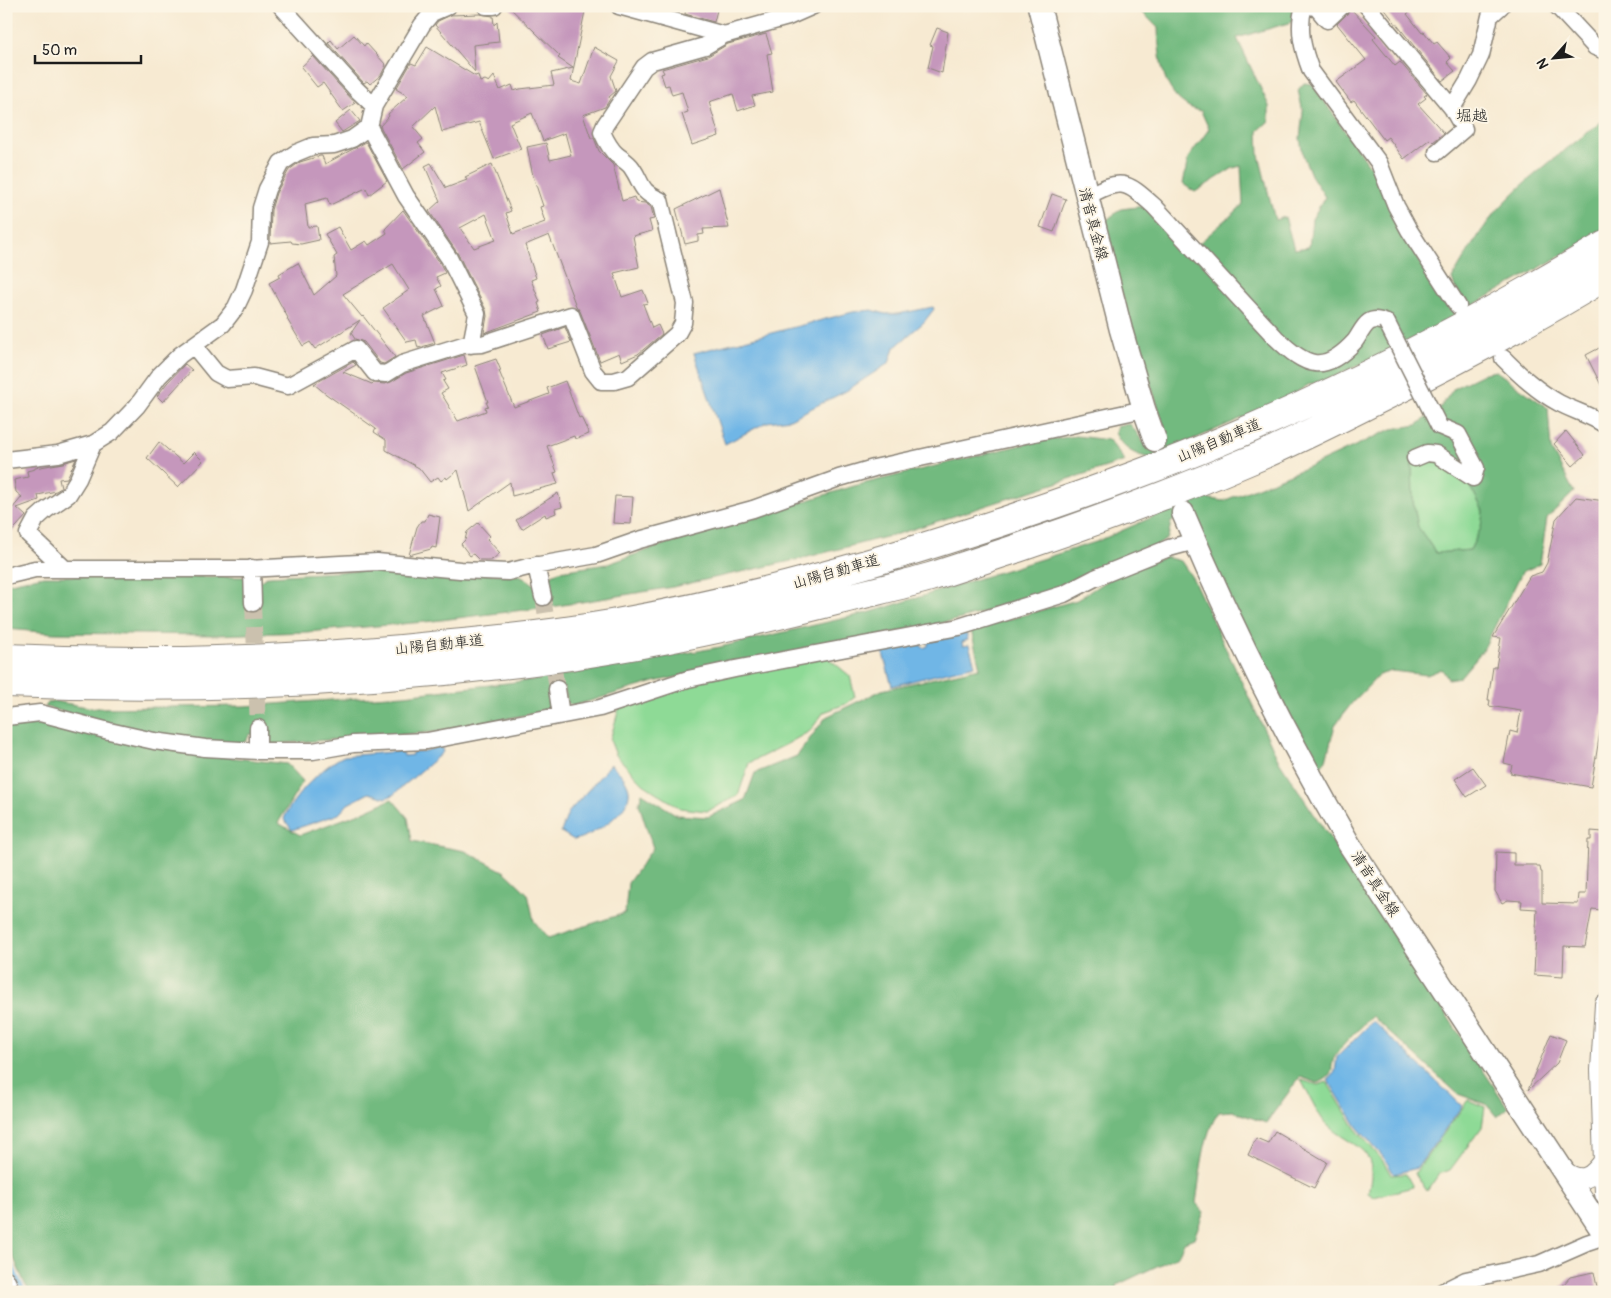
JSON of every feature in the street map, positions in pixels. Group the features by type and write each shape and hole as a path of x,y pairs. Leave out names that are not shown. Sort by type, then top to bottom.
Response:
{"highway":[{"name":"山陽自動車道","path":"6,658 139,662 225,661 409,649 519,637 608,624 703,606 790,586 924,548 1059,503 1237,435 1325,396 1436,340 1555,275 1605,245"},
{"name":"山陽自動車道","path":"6,684 137,687 226,686 320,682 422,674 521,663 612,649 710,631 837,601 930,577 1065,532 1159,498 1249,461 1449,365 1605,278"}],"main road":[{"name":"清音真金線","path":"1039,6 1121,330 1155,440"},
{"name":"清音真金線","path":"1183,513 1228,614 1265,690 1349,844 1605,1236"}],"street":[{"path":"281,6 356,90 374,106"},
{"path":"448,6 432,13 422,25 374,106 369,127 406,196 449,258 477,314 471,345"},
{"path":"486,6 494,6"},
{"path":"619,6 724,35"},
{"path":"194,346 216,373 227,379 254,378 288,386 356,349 375,373 386,374 402,364 463,345 482,344 570,315 593,371 601,381 614,381 628,377 677,334 684,323 686,303 660,200 649,195 641,187 632,167 615,153 606,142 602,132 605,125 644,67 652,61 706,46 724,35 788,17 813,6"},
{"path":"1304,6 1301,16 1301,38 1312,71 1379,162 1396,206 1409,230 1458,306"},
{"path":"1311,6 1317,8 1327,20 1342,6"},
{"path":"1367,6 1452,108 1464,130 1437,152"},
{"path":"1452,108 1481,55 1490,16 1500,6"},
{"path":"1557,6 1595,46 1605,51"},
{"path":"6,460 58,454 93,444 112,432 137,406 159,376 180,355 223,324 236,307 244,290 260,242 262,208 267,189 281,162 313,146 334,145 352,138 369,127"},
{"path":"1086,197 1108,186 1121,184 1134,188 1154,206 1276,338 1292,353 1309,363 1323,364 1336,357 1355,341 1368,323 1379,320 1387,323 1439,426 1458,434 1476,468 1473,478 1436,454 1427,453 1415,458"},
{"path":"1503,358 1525,381 1558,402 1605,425"},
{"path":"6,576 35,569 252,568 377,562 460,570 508,572 536,565 596,555 639,540 753,509 839,478 874,468 1144,409"},
{"path":"64,568 28,534 36,519 68,495 78,479 93,444"},
{"path":"6,718 40,713 154,741 205,748 258,751 313,751 353,744 427,741 600,708 656,689 707,675 959,627 1064,594 1095,578 1169,548 1195,541"},
{"path":"536,565 543,597"},
{"path":"252,568 253,603"},
{"path":"557,689 561,715"},
{"path":"258,728 258,751"},
{"path":"1605,1004 1601,1063 1605,1194"},
{"path":"1563,1170 1572,1177 1589,1177 1595,1173 1604,1161"},
{"path":"1442,1292 1466,1280 1539,1264 1605,1236"},
{"path":"6,1279 12,1292"}],"green space":[{"path":"1139,6 1295,6 1292,22 1237,38 1269,106 1269,121 1258,131 1259,155 1275,220 1285,217 1294,249 1309,247 1312,219 1325,197 1311,175 1303,155 1300,138 1303,112 1298,90 1304,83 1312,84 1376,175 1405,238 1450,310 1465,301 1455,288 1452,279 1489,220 1504,203 1540,170 1605,119 1605,231 1420,335 1336,376 1308,385 1288,398 1151,458 1134,453 1118,439 1115,433 1118,426 1130,424 1144,443 1167,435 1100,225 1121,209 1145,206 1189,252 1243,205 1241,166 1233,168 1195,192 1183,184 1188,158 1209,129 1201,111 1186,105 1171,90 1163,71 1158,28 1141,11"},
{"path":"1496,371 1548,408 1551,449 1574,492 1547,518 1540,564 1522,572 1483,650 1460,677 1448,679 1442,669 1427,675 1392,671 1379,675 1352,703 1335,725 1326,760 1317,770 1223,586 1191,512 1171,522 1168,538 1154,548 1054,591 961,619 658,681 573,706 568,704 564,687 550,688 549,707 541,712 437,732 273,744 264,736 250,734 246,741 238,745 164,737 45,707 53,701 93,708 244,706 404,695 541,679 720,647 871,612 1096,542 1198,497 1223,501 1318,463 1392,429 1417,425 1439,409 1454,388 1485,373","holes":["1430,458 1469,483 1483,511 1481,528 1470,550 1436,553 1418,527 1413,501 1412,463"]},
{"path":"1076,436 1109,440 1125,461 901,533 800,559 673,587 557,606 424,622 307,632 214,635 54,633 6,629 6,584 43,576 244,577 260,581 269,576 371,570 519,575 531,582 550,598 548,583 551,576 559,571 608,564 668,543 854,486 1033,442"},
{"path":"1430,458 1469,483 1483,511 1481,528 1470,550 1436,553 1418,527 1413,501 1412,463"},
{"path":"1165,557 1181,561 1193,579 1279,761 1508,1108 1497,1117 1486,1104 1458,1094 1372,1016 1339,1051 1332,1064 1331,1074 1318,1083 1300,1077 1266,1123 1233,1111 1219,1112 1209,1131 1203,1156 1196,1203 1204,1212 1194,1238 1184,1242 1178,1256 1117,1285 1118,1292 30,1292 6,1240 6,723 40,721 185,752 287,764 303,781 278,823 300,835 363,812 392,799 408,818 412,841 465,851 505,872 528,894 534,921 548,938 625,913 628,883 653,848 639,804 642,793 677,815 708,817 745,800 755,773 797,756 826,717 882,690 980,668 971,630 1077,600 1112,577"},
{"path":"827,657 850,676 855,697 846,704 824,712 810,731 749,763 738,796 707,811 680,808 643,784 616,755 610,740 620,705 703,679"},
{"path":"1301,1080 1318,1085 1327,1082 1355,1128 1383,1161 1391,1175 1406,1174 1413,1187 1374,1197 1368,1193 1371,1165 1367,1157 1362,1150 1326,1124"},
{"path":"1468,1100 1485,1107 1482,1127 1450,1170 1439,1174 1427,1191 1415,1173"}],"water":[{"path":"933,307 934,309 924,322 894,348 889,363 846,391 790,419 767,422 725,444 694,353 853,312 872,310 885,314 898,314"},
{"path":"966,632 968,640 962,642 963,646 969,645 975,665 892,686 882,650 919,642 923,648 928,646 928,641"},
{"path":"441,746 443,752 393,795 386,798 369,793 348,804 339,814 292,830 284,819 309,783 336,760 344,756 403,751 404,756 412,755 412,752 425,751"},
{"path":"611,764 622,776 629,790 624,807 609,822 591,834 574,840 561,832 568,813"},
{"path":"1373,1021 1462,1106 1417,1168 1394,1174 1384,1158 1357,1127 1328,1080 1335,1072 1337,1057"}],"building":[{"path":"508,6 586,6 571,81 581,84 594,47 619,61 611,76 616,91 609,97 610,99 605,107 583,115 591,138 594,138 599,151 613,165 622,201 634,197 636,202 645,203 651,207 654,219 649,220 652,231 633,236 639,267 614,273 622,297 643,290 648,303 643,304 652,328 658,325 662,334 638,354 622,361 619,353 600,361 580,311 576,306 549,235 525,245 536,278 531,280 540,302 538,303 541,312 484,333 487,316 486,310 458,254 429,211 440,201 425,166 431,163 446,188 467,180 465,177 492,164 511,211 506,213 513,234 545,222 540,207 543,206 533,176 527,147 546,143 550,160 571,155 565,133 543,141 532,113 510,123 521,149 494,159 479,122 442,132 435,106 413,127 423,139 418,143 425,152 403,169 380,126 389,116 388,114 408,96 396,89 411,63 416,65 427,47 475,76 478,75 480,82 485,80 489,82 494,76 500,90 512,85 514,91 554,85 551,73 573,68 558,58 560,56","holes":["486,214 496,240 474,248 460,228"]},
{"path":"686,6 718,6 714,22 685,14"},
{"path":"1382,6 1417,6 1407,14 1422,33 1424,32 1434,44 1437,42 1451,58 1447,62 1455,71 1442,81"},
{"path":"1351,9 1376,36 1373,39 1395,66 1400,62 1427,94 1424,96 1426,98 1418,104 1444,133 1433,142 1430,139 1404,159 1388,137 1384,140 1354,100 1351,102 1336,82 1366,60 1337,24"},
{"path":"480,14 493,16 494,25 497,22 499,42 473,45 475,72 435,25 438,21 451,15"},
{"path":"937,28 948,32 942,73 928,68 933,46 930,45"},
{"path":"766,34 772,53 767,54 773,92 752,96 755,105 738,111 733,94 709,102 719,136 692,145 682,114 688,112 682,92 672,95 669,85 665,86 661,74 664,73 662,69 708,56 728,44"},
{"path":"354,35 364,46 366,43 386,65 381,75 370,84 367,81 364,83 328,43 331,40 338,49"},
{"path":"313,56 355,103 343,111 323,83 317,87 301,67"},
{"path":"351,110 360,121 342,132 335,123"},
{"path":"366,142 387,181 369,195 366,188 330,205 327,198 305,204 308,227 317,226 319,240 301,244 292,243 291,241 270,243 271,210 276,193 289,170 300,162 320,156 322,156 325,164"},
{"path":"719,188 729,228 703,229 704,234 698,235 698,241 685,244 676,209"},
{"path":"1052,194 1066,199 1054,232 1040,227"},
{"path":"403,210 445,273 436,277 441,286 436,289 444,306 424,316 435,343 418,348 416,340 407,342 383,308 409,290 393,264 343,294 395,357 384,364 380,363 364,342 355,339 351,333 360,320 315,349 310,342 303,346 269,283 280,277 279,274 298,263 314,295 336,276 334,257 337,255 325,234 338,227 351,250 366,241 369,245 387,233 385,229"},
{"path":"565,327 571,342 548,349 543,335"},
{"path":"1605,345 1605,393 1586,355"},
{"path":"464,355 467,365 442,373 446,380 443,381 448,389 441,393 458,421 486,411 485,407 488,406 475,366 496,359 514,407 549,394 547,388 565,381 579,418 581,417 589,434 575,439 574,436 547,446 557,472 554,473 558,484 512,496 510,482 469,511 458,470 447,479 446,477 441,481 438,477 430,482 419,468 386,450 386,440 374,432 376,429 314,384 353,362 356,365 343,372 372,384 385,384 406,373"},
{"path":"185,364 192,370 163,402 157,396"},
{"path":"1566,431 1585,455 1573,466 1554,444"},
{"path":"159,442 183,463 194,452 203,461 178,487 147,458"},
{"path":"76,459 67,478 59,479 61,488 38,495 39,500 17,508 26,516 6,538 6,516 22,497 16,492 14,480 28,477 27,471 35,468"},
{"path":"558,493 562,507 555,509 556,513 546,517 545,514 522,529 516,520"},
{"path":"615,496 633,497 631,524 613,523"},
{"path":"1576,497 1605,501 1605,702 1591,787 1510,773 1512,765 1504,763 1510,731 1517,733 1521,711 1489,706 1490,700 1488,700 1493,667 1496,667 1501,638 1493,637 1530,576 1542,572 1547,563 1556,519"},
{"path":"428,514 440,517 436,548 432,547 431,549 409,555 417,527 421,521 425,521"},
{"path":"478,523 490,536 487,539 500,553 492,560 479,560 473,554 470,556 461,544 465,540 467,532"},
{"path":"1473,767 1486,785 1467,797 1455,779"},
{"path":"1591,831 1603,832 1601,910 1592,909 1585,947 1564,946 1563,977 1534,975 1537,909 1521,908 1522,901 1508,900 1502,903 1495,891 1496,852 1514,853 1514,865 1537,865 1537,867 1540,867 1542,872 1542,903 1578,904 1579,894 1586,894 1588,840 1591,840"},
{"path":"1551,1034 1566,1040 1557,1063 1528,1090"},
{"path":"1275,1131 1327,1162 1314,1188 1248,1155 1256,1138 1268,1143"},
{"path":"1594,1272 1598,1292 1557,1292 1570,1277"}],"waterway":[{"path":"6,1254 24,1292"}],"tunnel":[{"path":"543,597 557,689"},
{"path":"253,603 258,728"}],"district":[{"name":"堀越","path":"1472,116"}]}
